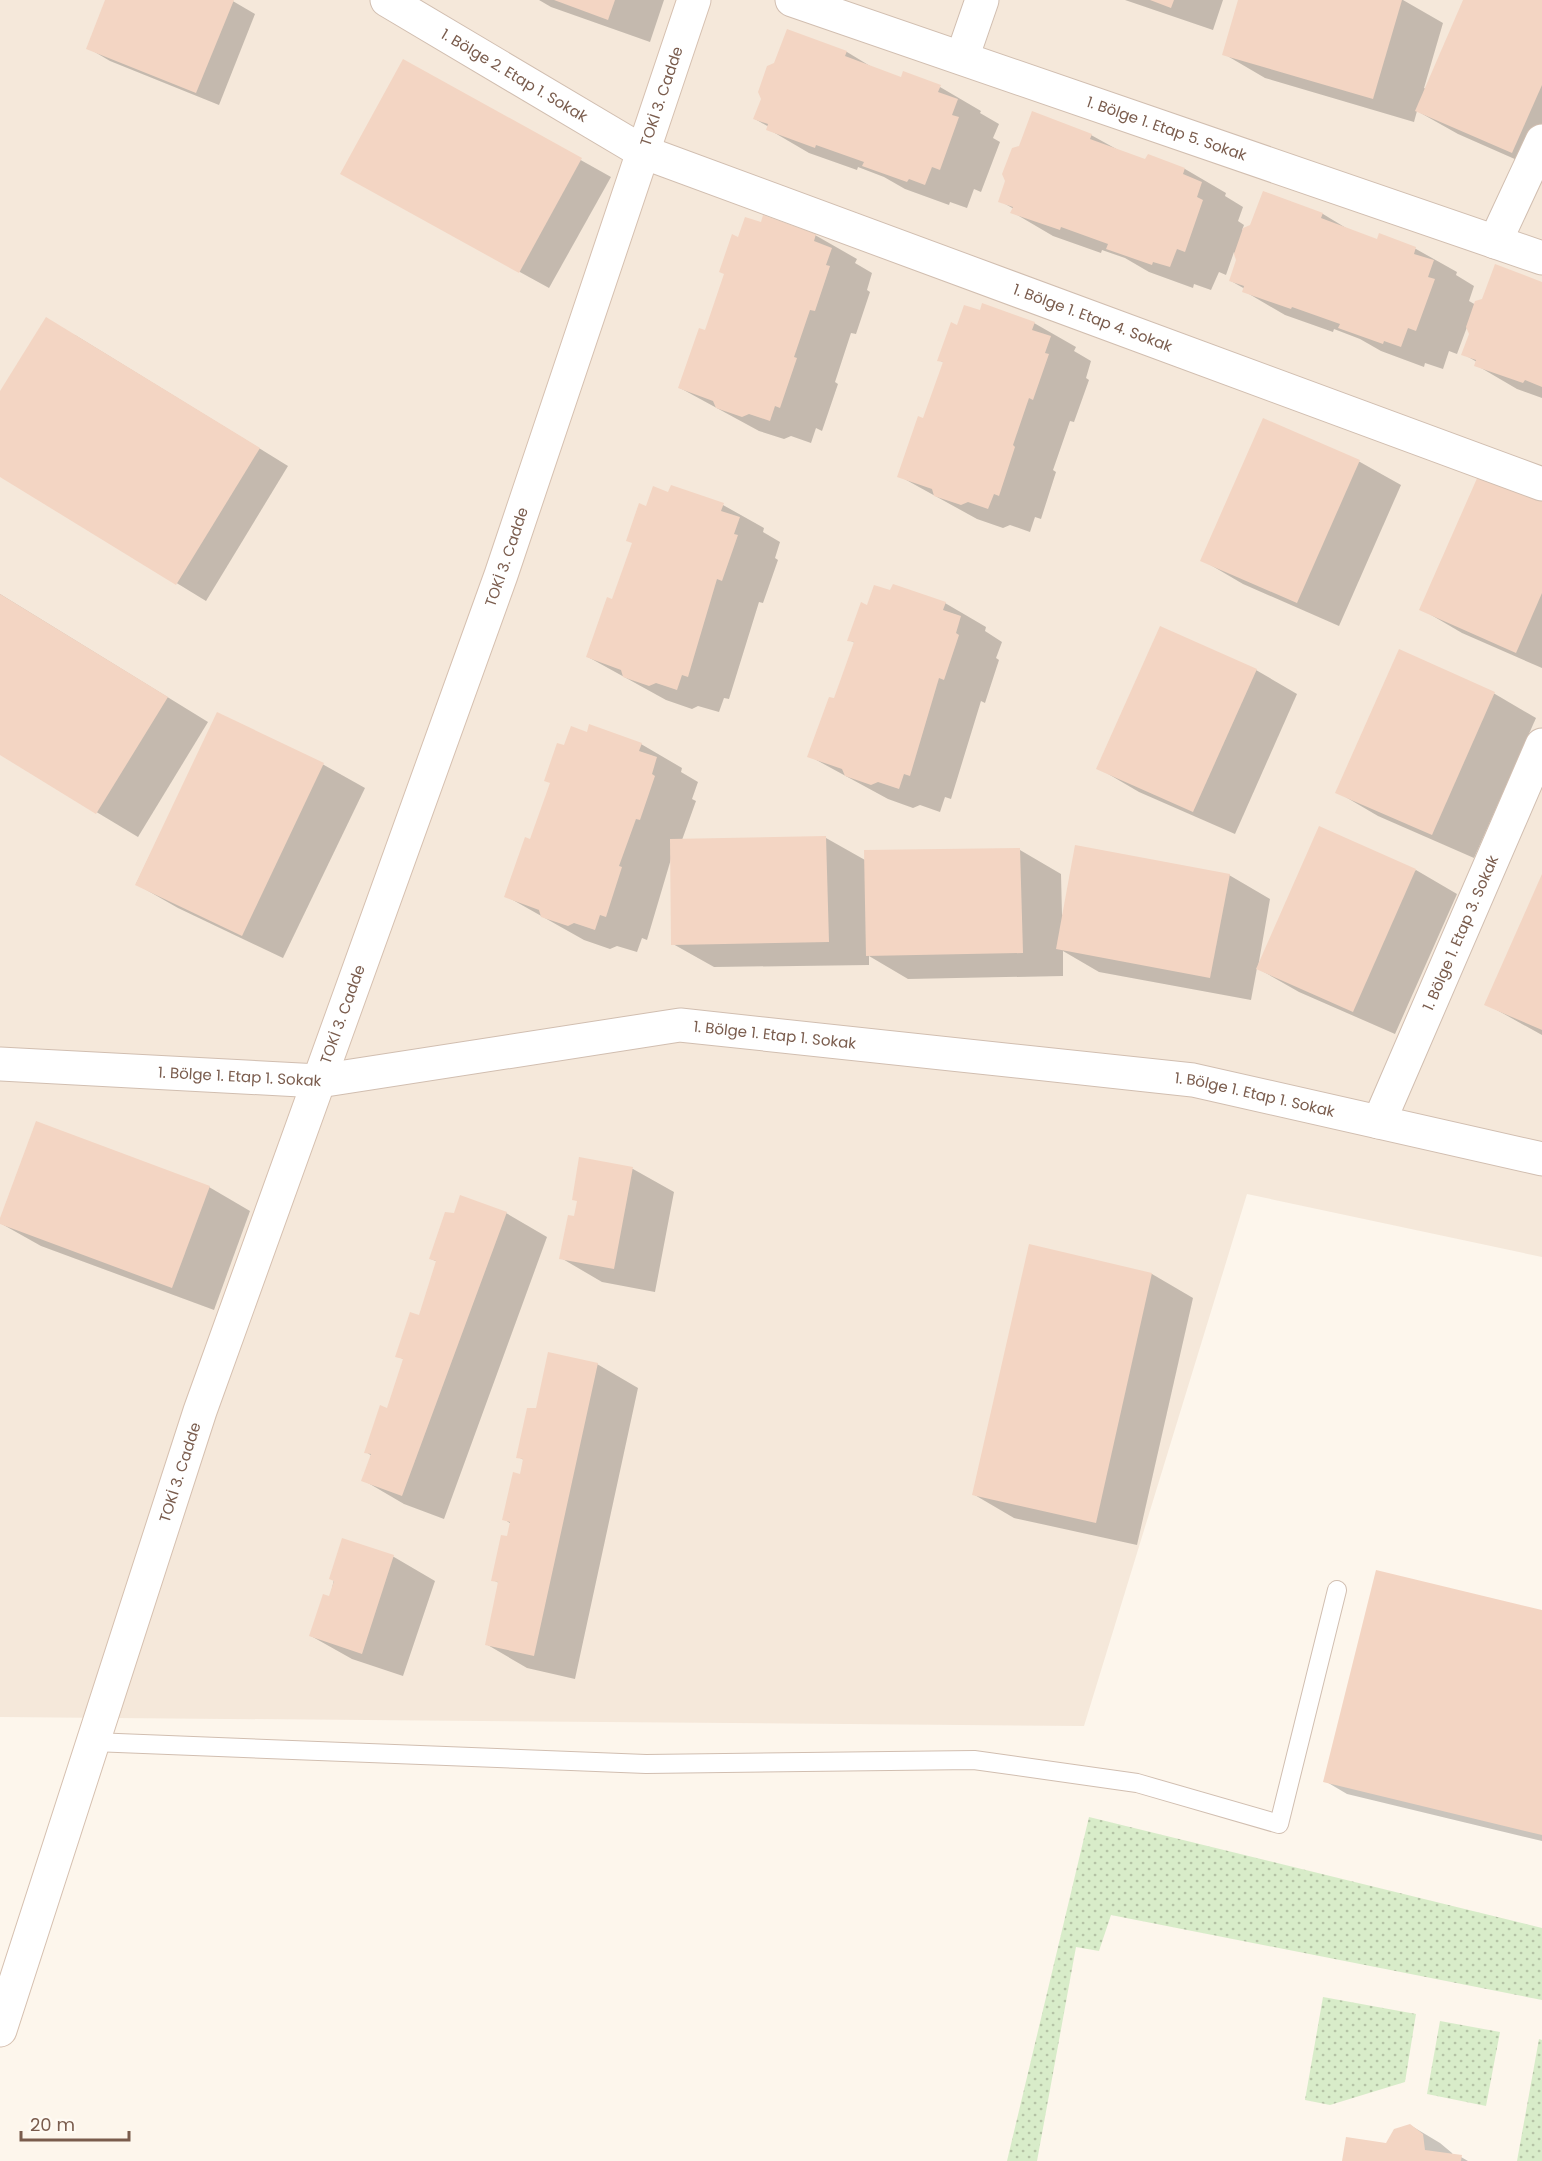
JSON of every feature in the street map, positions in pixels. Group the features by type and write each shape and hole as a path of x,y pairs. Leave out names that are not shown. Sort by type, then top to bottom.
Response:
{"street":[{"name":"1. Bölge 2. Etap 1. Sokak","path":"387,0 643,152"},
{"name":"TOKİ 3. Cadde","path":"0,2030 200,1411 501,575 694,0"},
{"name":"1. Bölge 1. Etap 5. Sokak","path":"792,0 1542,258"},
{"path":"962,58 982,0"},
{"path":"1495,242 1542,141"},
{"name":"1. Bölge 1. Etap 4. Sokak","path":"643,152 1542,484"},
{"name":"1. Bölge 1. Etap 3. Sokak","path":"1378,1122 1542,746"},
{"name":"1. Bölge 1. Etap 1. Sokak","path":"0,1064 319,1081 680,1025 1193,1080 1542,1159"}],"lane":[{"path":"93,1742 646,1764 974,1760 1137,1783 1279,1824 1337,1590"}],"shaded area":[{"path":"0,0 1542,0 1542,1257 1247,1194 1084,1726 0,1717"}],"green space":[{"path":"1089,1817 1542,1928 1542,2000 1111,1915 1099,1951 1076,1947 1037,2161 1007,2161"},
{"path":"1323,1997 1416,2014 1405,2082 1330,2105 1305,2100"},
{"path":"1440,2021 1500,2032 1486,2106 1427,2094"},
{"path":"1539,2039 1542,2040 1542,2161 1517,2161"}],"building":[{"path":"105,0 234,0 196,93 86,49"},
{"path":"554,0 615,0 608,20"},
{"path":"1150,0 1174,0 1171,8"},
{"path":"1238,0 1402,0 1373,99 1222,55"},
{"path":"1463,0 1542,0 1542,85 1512,153 1415,111"},
{"path":"787,29 847,51 845,56 901,77 903,71 941,85 938,92 958,99 952,115 959,117 940,170 932,167 925,185 909,179 907,182 862,166 864,162 816,145 815,148 766,130 768,124 753,119 761,99 758,92 767,66 774,63"},
{"path":"403,59 582,158 519,273 340,174"},
{"path":"1032,111 1092,134 1090,139 1145,159 1148,154 1185,168 1183,174 1202,182 1197,197 1203,200 1185,252 1177,249 1170,267 1153,262 1152,265 1106,249 1108,244 1061,227 1060,230 1010,213 1013,207 998,202 1005,181 1002,174 1012,148 1019,146"},
{"path":"1263,191 1323,213 1321,218 1377,239 1379,233 1416,247 1414,254 1434,260 1428,277 1435,279 1416,331 1408,328 1401,347 1384,341 1383,344 1338,328 1340,324 1242,292 1244,286 1229,281 1236,260 1234,254 1243,228 1250,225"},
{"path":"763,215 816,234 814,241 832,248 826,265 830,266 815,311 810,310 780,408 775,406 770,421 749,414 742,417 716,408 713,401 678,388 699,328 705,330 724,274 719,272 732,234 738,237 745,217 761,222"},
{"path":"1495,264 1542,282 1542,387 1474,366 1476,360 1461,355 1469,334 1466,327 1475,301 1482,299"},
{"path":"982,303 1035,322 1032,330 1051,336 1045,353 1049,354 1033,400 1029,398 999,496 994,494 988,509 968,502 961,505 934,496 932,489 897,477 918,416 923,418 943,362 937,361 951,322 957,325 964,305 980,310"},
{"path":"46,317 260,448 176,585 0,477 0,391"},
{"path":"1263,418 1360,460 1297,603 1200,561"},
{"path":"1482,467 1542,493 1542,593 1516,653 1419,610"},
{"path":"671,485 724,503 721,511 740,517 734,534 738,535 722,581 717,579 688,677 682,675 677,690 656,683 649,686 623,677 621,670 586,657 607,597 612,599 632,543 626,541 639,503 646,506 653,486 668,492"},
{"path":"893,584 946,602 943,610 961,616 956,633 959,635 944,680 939,678 910,776 904,774 899,789 878,782 871,785 845,776 842,769 807,757 829,697 834,698 854,642 847,641 861,602 867,605 874,585 890,590"},
{"path":"0,594 168,697 96,814 0,755"},
{"path":"1160,626 1257,669 1193,812 1096,769"},
{"path":"1399,649 1495,692 1432,835 1335,793"},
{"path":"217,712 324,763 242,936 135,885"},
{"path":"589,724 642,743 639,751 657,757 652,774 655,776 640,820 636,819 619,866 622,867 606,917 600,915 595,930 574,923 568,926 541,917 539,910 504,897 525,837 530,839 550,783 544,781 557,743 564,745 571,726 587,732"},
{"path":"1319,826 1416,869 1353,1012 1256,969"},
{"path":"826,836 829,942 671,945 670,839"},
{"path":"1075,845 1230,874 1210,978 1056,949"},
{"path":"1020,848 1023,953 866,956 864,850"},
{"path":"1542,874 1542,1030 1484,1005"},
{"path":"36,1121 210,1186 172,1288 0,1224 0,1218"},
{"path":"579,1157 633,1167 614,1269 559,1259 568,1215 574,1216 577,1201 572,1200"},
{"path":"460,1195 507,1212 402,1496 361,1481 371,1454 364,1453 380,1405 387,1408 403,1359 395,1357 410,1312 419,1315 436,1261 429,1259 445,1212 454,1213"},
{"path":"1029,1244 1152,1273 1096,1523 972,1495"},
{"path":"548,1352 598,1363 534,1656 485,1645 498,1582 491,1581 501,1535 507,1536 510,1522 502,1520 513,1472 520,1474 523,1459 516,1458 527,1408 536,1408"},
{"path":"342,1538 394,1555 362,1654 309,1636 323,1594 329,1596 334,1581 329,1579"},
{"path":"1376,1570 1542,1610 1542,1835 1323,1782"},
{"path":"1410,2124 1423,2134 1425,2150 1462,2155 1461,2161 1342,2161 1346,2137 1386,2143 1394,2129"}]}
